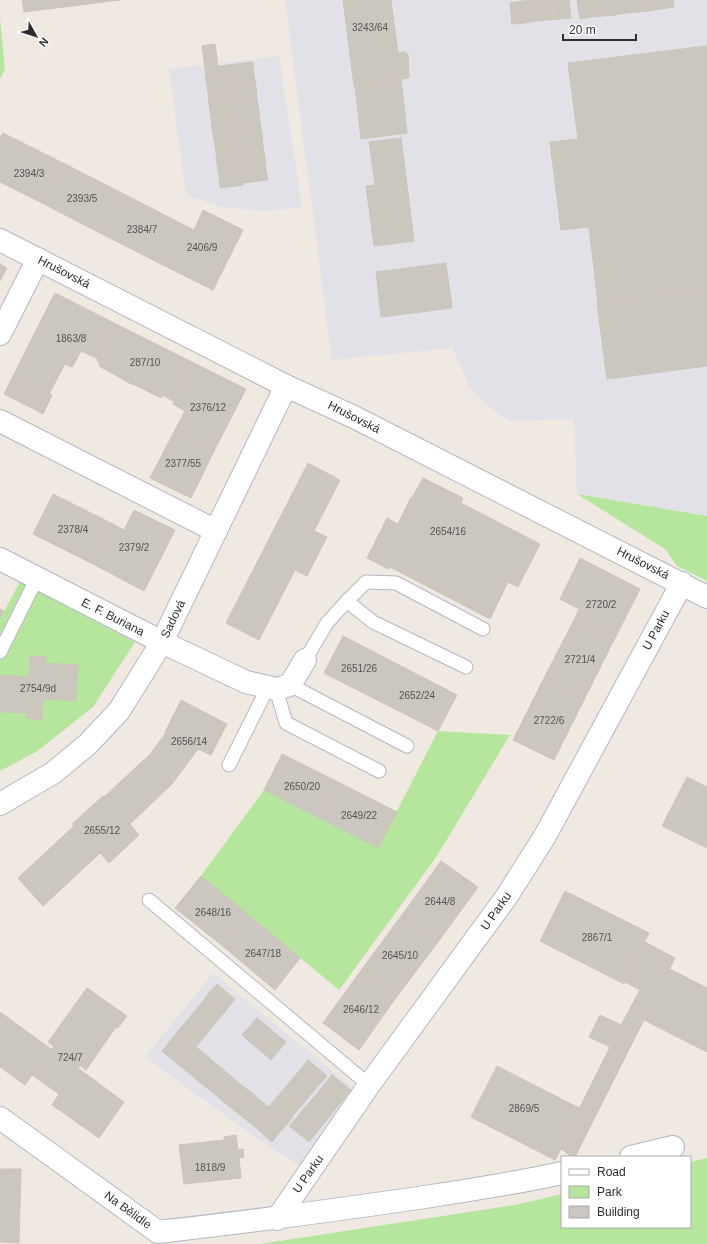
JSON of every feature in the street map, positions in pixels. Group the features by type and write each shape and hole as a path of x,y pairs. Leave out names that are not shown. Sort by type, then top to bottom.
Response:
{"street":[{"name":"Hrušovská","path":"0,240 286,386 333,406 707,596"},
{"path":"0,334 38,259"},
{"name":"Sadová","path":"0,804 53,773 88,744 119,711 162,642 286,386"},
{"path":"0,421 216,532"},
{"name":"E. F. Buriana","path":"0,559 162,642 246,682 278,687"},
{"name":"U Parku","path":"277,1219 369,1085 498,908 545,836 682,582"},
{"path":"278,687 305,660"},
{"name":"Na Bělidle","path":"0,1118 158,1232 277,1219 530,1180 561,1173"},
{"path":"635,1156 673,1147"}],"lane":[{"path":"0,652 37,578"},
{"path":"305,660 327,623 346,601 366,582 396,583 483,629"},
{"path":"346,601 373,622 466,667"},
{"path":"278,687 408,746"},
{"path":"229,765 278,687"},
{"path":"278,687 286,723 379,771"},
{"path":"148,900 369,1085"}],"shaded area":[{"path":"285,0 707,0 707,516 577,494 574,419 510,421 485,404 469,386 453,348 332,360"},
{"path":"279,56 302,207 265,211 220,207 186,194 169,69"},
{"path":"213,973 357,1091 300,1166 252,1135 145,1057"}],"green space":[{"path":"0,18 5,69 0,79"},
{"path":"577,494 707,516 707,581 677,566 665,549"},
{"path":"20,582 135,642 93,707 36,752 0,771 0,619"},
{"path":"438,731 510,735 437,856 339,990 201,876 264,790 378,848"},
{"path":"707,1158 707,1244 260,1244 515,1205 561,1194 561,1228 691,1228 691,1162"}],"building":[{"path":"22,0 120,0 24,12"},
{"path":"343,0 391,0 398,53 406,52 406,55 408,54 409,78 354,86"},
{"path":"534,0 536,21 524,23 522,1"},
{"path":"534,0 546,0 548,20 536,21"},
{"path":"546,0 558,0 560,19 548,20"},
{"path":"558,0 569,0 571,18 560,19"},
{"path":"577,0 590,0 592,17 580,19"},
{"path":"590,0 601,0 603,16 592,17"},
{"path":"601,0 613,0 615,15 603,16"},
{"path":"613,0 624,0 626,13 615,15"},
{"path":"624,0 636,0 637,12 626,13"},
{"path":"636,0 647,0 648,11 637,12"},
{"path":"647,0 660,0 661,9 648,11"},
{"path":"660,0 673,0 674,7 661,9"},
{"path":"522,1 524,23 512,24 510,3"},
{"path":"215,44 218,66 205,68 202,46"},
{"path":"707,46 707,289 598,303 589,227 561,230 550,142 578,139 568,63"},
{"path":"253,62 254,75 229,78 228,65"},
{"path":"228,65 229,77 206,80 205,68"},
{"path":"254,75 256,87 231,90 229,78"},
{"path":"229,77 231,89 208,92 206,80"},
{"path":"401,79 407,133 361,139 355,86"},
{"path":"256,87 257,99 232,102 231,90"},
{"path":"231,89 232,101 209,104 208,92"},
{"path":"257,99 259,111 234,114 232,102"},
{"path":"232,101 234,113 211,116 209,104"},
{"path":"259,111 260,123 236,126 234,114"},
{"path":"234,113 235,125 212,128 211,116"},
{"path":"260,123 262,135 237,137 236,126"},
{"path":"235,125 237,137 214,140 212,128"},
{"path":"3,133 63,163 42,203 0,182 0,138"},
{"path":"262,135 263,146 239,150 237,137"},
{"path":"237,137 238,149 216,152 214,140"},
{"path":"401,138 414,241 374,246 366,186 375,185 369,142"},
{"path":"263,146 265,158 240,161 239,150"},
{"path":"238,149 240,161 217,164 216,152"},
{"path":"265,158 266,170 242,173 240,161"},
{"path":"240,161 242,173 219,175 217,164"},
{"path":"63,163 122,193 102,234 42,203"},
{"path":"266,170 268,180 243,183 242,173"},
{"path":"242,173 243,185 220,188 219,175"},
{"path":"122,193 182,224 161,264 102,234"},
{"path":"203,210 243,230 213,290 161,264 182,224 194,230"},
{"path":"446,263 452,308 381,317 376,272"},
{"path":"0,264 7,268 0,281"},
{"path":"707,289 707,366 607,379 597,303"},
{"path":"55,293 116,324 98,359 81,351 73,366 71,367 65,364 49,394 13,376"},
{"path":"116,324 194,363 175,402 162,395 161,398 131,384 99,366 100,363 97,361"},
{"path":"194,363 246,389 215,449 175,430 185,411 173,404"},
{"path":"13,376 23,381 14,399 4,394"},
{"path":"23,381 33,385 23,404 14,399"},
{"path":"33,385 42,390 32,408 23,404"},
{"path":"42,390 52,395 43,414 32,408"},
{"path":"175,430 215,449 191,498 150,478"},
{"path":"308,463 340,480 314,531 327,537 307,576 295,570 259,640 226,623"},
{"path":"423,478 463,498 461,503 540,544 518,587 508,582 490,619 390,567 388,569 367,558 387,518 398,524 411,497 412,498"},
{"path":"53,494 113,524 93,564 33,534"},
{"path":"134,510 175,530 144,591 93,564 113,524 124,530"},
{"path":"580,558 640,589 614,640 574,620 579,609 560,599"},
{"path":"0,609 4,611 0,619"},
{"path":"574,620 614,640 584,700 543,680"},
{"path":"343,636 457,695 438,731 324,673"},
{"path":"30,656 46,657 45,663 78,665 76,701 43,699 42,720 27,718 27,713 0,712 0,675 29,677"},
{"path":"543,680 584,700 554,760 513,740"},
{"path":"181,700 227,724 211,755 198,749 172,784 147,758 166,733 165,732"},
{"path":"282,754 340,783 321,819 264,790"},
{"path":"147,757 172,784 130,824 139,835 109,863 100,853 43,906 18,878 74,826 72,824"},
{"path":"687,777 707,787 707,848 662,826"},
{"path":"340,783 397,812 378,848 321,819"},
{"path":"441,861 478,887 438,942 402,915"},
{"path":"201,876 251,917 225,948 175,908"},
{"path":"565,891 649,933 624,984 540,941"},
{"path":"402,915 438,942 398,995 362,969"},
{"path":"251,917 300,958 275,990 225,948"},
{"path":"645,942 675,958 576,1156 572,1156 561,1149 565,1142 567,1143 570,1136 568,1135 581,1109 579,1109 610,1047 614,1049 625,1027 621,1025 640,990 625,982"},
{"path":"362,969 398,995 359,1050 323,1023"},
{"path":"670,969 707,988 707,1052 644,1020"},
{"path":"217,984 235,999 227,1009 208,994"},
{"path":"87,988 127,1016 118,1028 116,1027 86,1070 80,1065 78,1068 124,1102 99,1138 52,1105 59,1094 32,1075 54,1046 48,1042"},
{"path":"208,994 227,1009 219,1019 201,1004"},
{"path":"201,1004 219,1019 211,1028 193,1013"},
{"path":"0,1012 51,1049 25,1085 0,1067"},
{"path":"193,1013 211,1028 204,1037 185,1023"},
{"path":"600,1015 625,1027 614,1049 589,1037"},
{"path":"257,1018 267,1026 252,1044 242,1035"},
{"path":"185,1023 204,1037 196,1047 177,1032"},
{"path":"267,1026 276,1034 261,1051 252,1044"},
{"path":"177,1032 196,1047 188,1056 170,1041"},
{"path":"276,1034 286,1042 271,1060 261,1051"},
{"path":"170,1041 188,1056 180,1066 162,1051"},
{"path":"196,1047 205,1054 189,1073 180,1066"},
{"path":"205,1054 214,1062 198,1081 189,1073"},
{"path":"308,1060 327,1076 319,1085 300,1070"},
{"path":"214,1062 223,1069 207,1088 198,1081"},
{"path":"497,1066 581,1109 568,1135 570,1136 567,1143 565,1142 555,1160 471,1117"},
{"path":"223,1069 232,1077 217,1096 207,1088"},
{"path":"300,1070 319,1085 311,1094 292,1079"},
{"path":"332,1075 351,1090 342,1101 323,1086"},
{"path":"232,1077 241,1085 226,1104 217,1096"},
{"path":"292,1079 311,1094 303,1104 285,1088"},
{"path":"241,1085 251,1092 235,1111 226,1104"},
{"path":"323,1086 342,1101 334,1111 315,1096"},
{"path":"285,1088 303,1104 295,1113 276,1098"},
{"path":"251,1092 260,1100 245,1119 235,1111"},
{"path":"315,1096 334,1111 326,1121 306,1106"},
{"path":"276,1098 295,1113 288,1123 269,1107"},
{"path":"260,1100 269,1107 254,1126 245,1119"},
{"path":"306,1106 326,1121 317,1132 298,1116"},
{"path":"269,1107 288,1123 280,1132 261,1117"},
{"path":"298,1116 317,1132 309,1142 289,1126"},
{"path":"261,1117 280,1132 272,1142 254,1126"},
{"path":"236,1135 238,1150 243,1149 244,1157 239,1158 241,1178 184,1184 179,1145 224,1140 224,1137"},
{"path":"0,1169 21,1169 19,1243 0,1242"}]}
